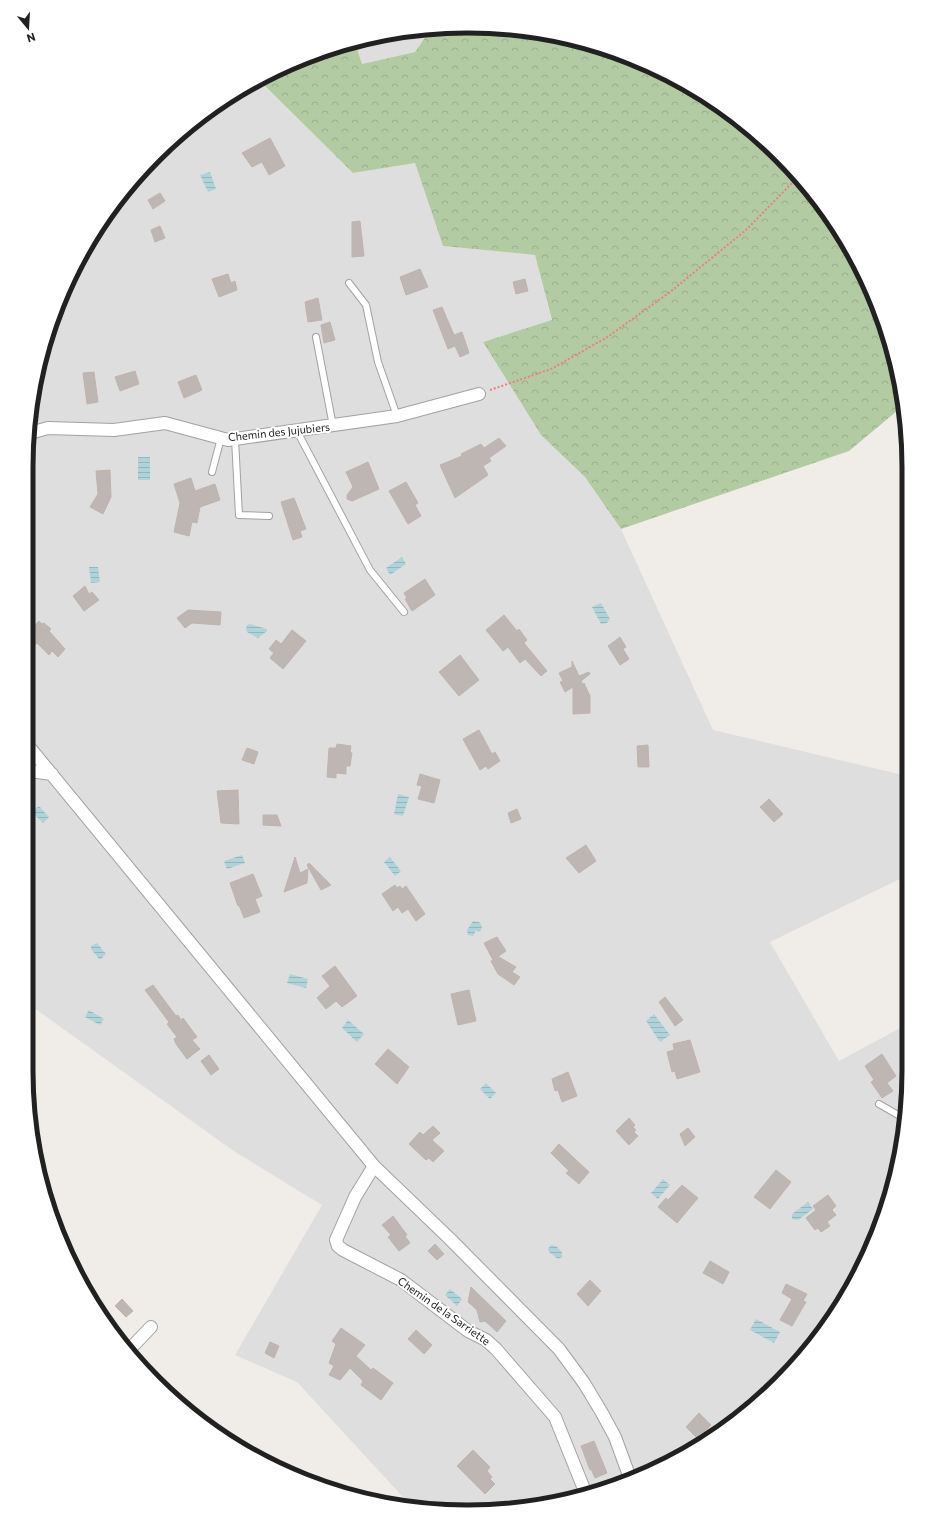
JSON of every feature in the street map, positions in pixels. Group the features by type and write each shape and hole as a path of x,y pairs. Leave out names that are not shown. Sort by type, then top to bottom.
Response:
{"street":[{"name":"Chemin des Jujubiers","path":"35,432 48,428 114,430 165,423 228,440 397,416 479,394"},
{"path":"33,752 374,1166 450,1239 559,1349 584,1383 602,1413 615,1437 629,1474"},
{"path":"33,771 52,774"},
{"name":"Chemin de la Sarriette","path":"374,1166 352,1204 336,1240 338,1246 401,1280 468,1331 486,1340 496,1349 555,1417 584,1489"},
{"path":"132,1347 151,1328"}],"lane":[{"path":"349,282 366,305 378,362 397,416"},
{"path":"316,337 333,426"},
{"path":"297,431 370,570 404,612"},
{"path":"212,472 221,438"},
{"path":"235,439 239,515 269,516"},
{"path":"879,1104 899,1116"}],"path":[{"path":"479,394 551,369 606,338 670,292 746,230 794,181"}],"shaded area":[{"path":"427,35 415,52 362,64 357,48 383,41"},
{"path":"263,84 353,173 415,163 443,246 535,255 552,321 483,342 541,435 585,477 621,529 713,730 902,775 902,878 770,942 839,1061 902,1027 902,1070 901,1099 894,1155 879,1210 869,1237 844,1288 829,1312 794,1357 775,1378 754,1397 709,1432 685,1447 634,1472 607,1482 552,1497 524,1501 468,1505 439,1504 406,1500 297,1382 235,1355 322,1205 235,1152 33,1007 33,468 37,411 41,383 48,355 66,301 91,250 123,203 160,160 203,123 226,106"}],"green space":[{"path":"439,34 496,34 552,41 607,56 634,66 685,91 732,123 775,160 794,181 829,226 844,250 869,301 879,328 894,383 898,410 849,451 621,529 585,477 541,435 483,342 552,320 535,255 443,246 415,163 353,173 263,84 301,66 357,48 362,64 415,52 427,35"}],"water":[{"path":"210,172 216,189 208,192 200,175"},
{"path":"138,457 150,457 150,480 138,480"},
{"path":"402,557 406,564 390,575 386,568"},
{"path":"89,567 98,567 100,582 91,583"},
{"path":"601,603 610,619 607,623 601,624 592,607"},
{"path":"250,624 267,629 267,631 258,638 247,632 247,625"},
{"path":"398,794 409,797 403,816 394,814"},
{"path":"39,806 49,817 43,823 33,811"},
{"path":"242,855 245,863 227,869 224,861"},
{"path":"390,857 401,871 395,876 384,862"},
{"path":"473,921 479,922 482,926 481,931 478,932 476,930 473,936 468,935 467,930"},
{"path":"97,943 106,954 101,959 99,959 91,949 91,946"},
{"path":"290,974 308,979 306,988 287,983"},
{"path":"89,1010 104,1019 100,1025 85,1017"},
{"path":"654,1014 670,1035 660,1042 646,1021"},
{"path":"348,1020 364,1034 357,1042 342,1028"},
{"path":"486,1083 496,1093 490,1099 480,1089"},
{"path":"663,1179 670,1185 658,1199 651,1193"},
{"path":"808,1202 813,1209 798,1220 792,1219 792,1214"},
{"path":"551,1245 556,1246 562,1252 562,1257 558,1259 549,1252 548,1249"},
{"path":"450,1289 462,1299 457,1306 445,1295"},
{"path":"756,1319 780,1332 774,1343 750,1330"}],"building":[{"path":"270,138 285,166 269,175 262,162 252,167 242,153"},
{"path":"160,193 165,201 153,209 148,200"},
{"path":"360,221 364,256 352,257 352,222"},
{"path":"160,226 165,238 155,242 151,230"},
{"path":"420,269 428,287 406,295 400,277"},
{"path":"228,274 231,283 235,281 237,290 219,297 212,279"},
{"path":"525,279 528,291 516,294 513,282"},
{"path":"318,298 322,320 308,322 305,302"},
{"path":"442,307 454,335 462,332 469,353 460,357 455,346 448,349 433,310"},
{"path":"330,322 335,340 324,343 321,325"},
{"path":"135,371 139,384 120,391 115,377"},
{"path":"94,372 98,402 87,404 83,373"},
{"path":"196,375 202,390 184,398 178,382"},
{"path":"499,438 506,446 489,458 491,461 483,466 488,475 455,498 440,465 462,456 461,454 481,444 484,448"},
{"path":"368,462 379,489 352,501 347,499 347,495 353,487 346,472"},
{"path":"110,470 111,497 103,514 90,507 98,494 96,471"},
{"path":"191,478 195,491 215,484 220,500 200,507 197,523 192,522 189,536 174,532 180,503 174,484"},
{"path":"406,482 418,503 415,505 421,516 408,524 389,491"},
{"path":"294,498 306,529 300,531 302,537 293,540 281,502"},
{"path":"425,579 435,595 412,611 405,599 407,598 404,593"},
{"path":"85,586 89,594 92,592 99,600 84,611 73,596"},
{"path":"188,610 221,612 220,625 192,623 185,628 177,618"},
{"path":"504,615 517,631 519,629 527,640 524,643 547,671 541,676 525,659 520,663 508,647 503,651 486,630"},
{"path":"39,621 51,629 49,631 65,649 58,657 52,651 49,655 37,643 33,648 33,627"},
{"path":"292,630 306,641 283,669 270,658 274,653 269,649 276,640 281,644"},
{"path":"620,637 626,647 623,649 629,659 620,665 608,646"},
{"path":"460,655 479,680 459,696 439,672"},
{"path":"572,661 579,676 589,672 590,674 581,681 583,685 584,683 590,696 590,713 573,714 573,687 565,692 560,682 563,681 559,673 572,667"},
{"path":"479,730 492,754 495,752 500,761 488,769 486,766 480,770 463,739"},
{"path":"337,744 351,746 350,752 352,753 350,766 346,766 346,774 336,773 336,778 327,777 329,748 336,748"},
{"path":"648,745 649,767 638,767 637,746"},
{"path":"247,748 258,752 254,764 242,760"},
{"path":"420,774 440,780 434,803 418,799 422,786 417,785"},
{"path":"238,790 239,824 221,823 217,791"},
{"path":"769,799 783,814 774,822 760,807"},
{"path":"517,809 521,819 511,823 508,813"},
{"path":"263,815 277,815 281,826 263,825"},
{"path":"586,845 596,861 579,873 566,858"},
{"path":"295,857 300,873 308,869 307,883 284,892"},
{"path":"309,863 331,885 321,890 307,865"},
{"path":"253,874 262,896 255,899 260,912 244,918 230,883"},
{"path":"395,885 397,888 400,886 402,889 406,886 425,914 416,921 408,909 402,913 398,907 393,911 382,894"},
{"path":"497,937 506,951 493,960 484,943"},
{"path":"499,957 516,967 512,972 520,977 514,985 498,974 491,961"},
{"path":"335,966 357,996 342,1007 336,1001 326,1009 317,998 330,986 322,976"},
{"path":"153,985 176,1016 178,1015 181,1020 183,1018 197,1037 192,1040 200,1049 187,1059 176,1044 174,1039 177,1037 167,1024 169,1022 145,990"},
{"path":"469,990 476,1021 458,1025 451,994"},
{"path":"665,997 683,1020 675,1026 659,1002"},
{"path":"690,1040 700,1072 677,1079 675,1071 672,1072 667,1052 674,1050 673,1044"},
{"path":"388,1049 409,1067 397,1084 375,1064"},
{"path":"882,1054 896,1076 887,1083 893,1091 882,1098 871,1082 874,1080 865,1066"},
{"path":"209,1055 219,1069 211,1075 201,1061"},
{"path":"568,1072 577,1096 562,1102 558,1090 555,1091 552,1079"},
{"path":"629,1118 635,1125 633,1127 636,1130 634,1132 638,1136 629,1145 616,1131"},
{"path":"433,1126 440,1133 432,1140 444,1151 433,1162 429,1158 426,1160 409,1144 420,1132 423,1135"},
{"path":"688,1128 695,1137 685,1146 680,1134"},
{"path":"559,1144 589,1172 579,1184 566,1173 569,1171 551,1153"},
{"path":"776,1170 791,1182 770,1209 754,1197"},
{"path":"682,1185 698,1198 677,1223 658,1207 666,1198 668,1200"},
{"path":"828,1195 836,1206 832,1210 836,1215 827,1222 830,1226 821,1232 818,1228 815,1230 806,1218 816,1210 813,1206"},
{"path":"393,1216 407,1235 405,1236 410,1243 399,1251 388,1237 391,1235 382,1225"},
{"path":"435,1244 444,1254 437,1260 428,1251"},
{"path":"710,1261 729,1272 723,1284 703,1273"},
{"path":"590,1280 601,1291 588,1306 577,1294"},
{"path":"786,1284 807,1294 803,1301 806,1302 792,1326 780,1320 792,1299 782,1293"},
{"path":"471,1287 506,1321 497,1332 485,1321 480,1322 477,1310 468,1302"},
{"path":"122,1299 133,1311 126,1317 115,1306"},
{"path":"341,1328 365,1345 356,1356 371,1370 373,1368 393,1383 381,1400 361,1385 363,1381 350,1368 340,1380 329,1375 334,1366 329,1363 336,1344 332,1341"},
{"path":"416,1330 432,1345 424,1354 408,1339"},
{"path":"270,1342 279,1346 274,1358 265,1353"},
{"path":"699,1413 711,1425 698,1439 686,1427"},
{"path":"594,1441 607,1473 595,1478 591,1469 590,1470 581,1446"},
{"path":"473,1450 490,1467 487,1471 492,1477 490,1479 495,1484 485,1494 457,1466"}]}
